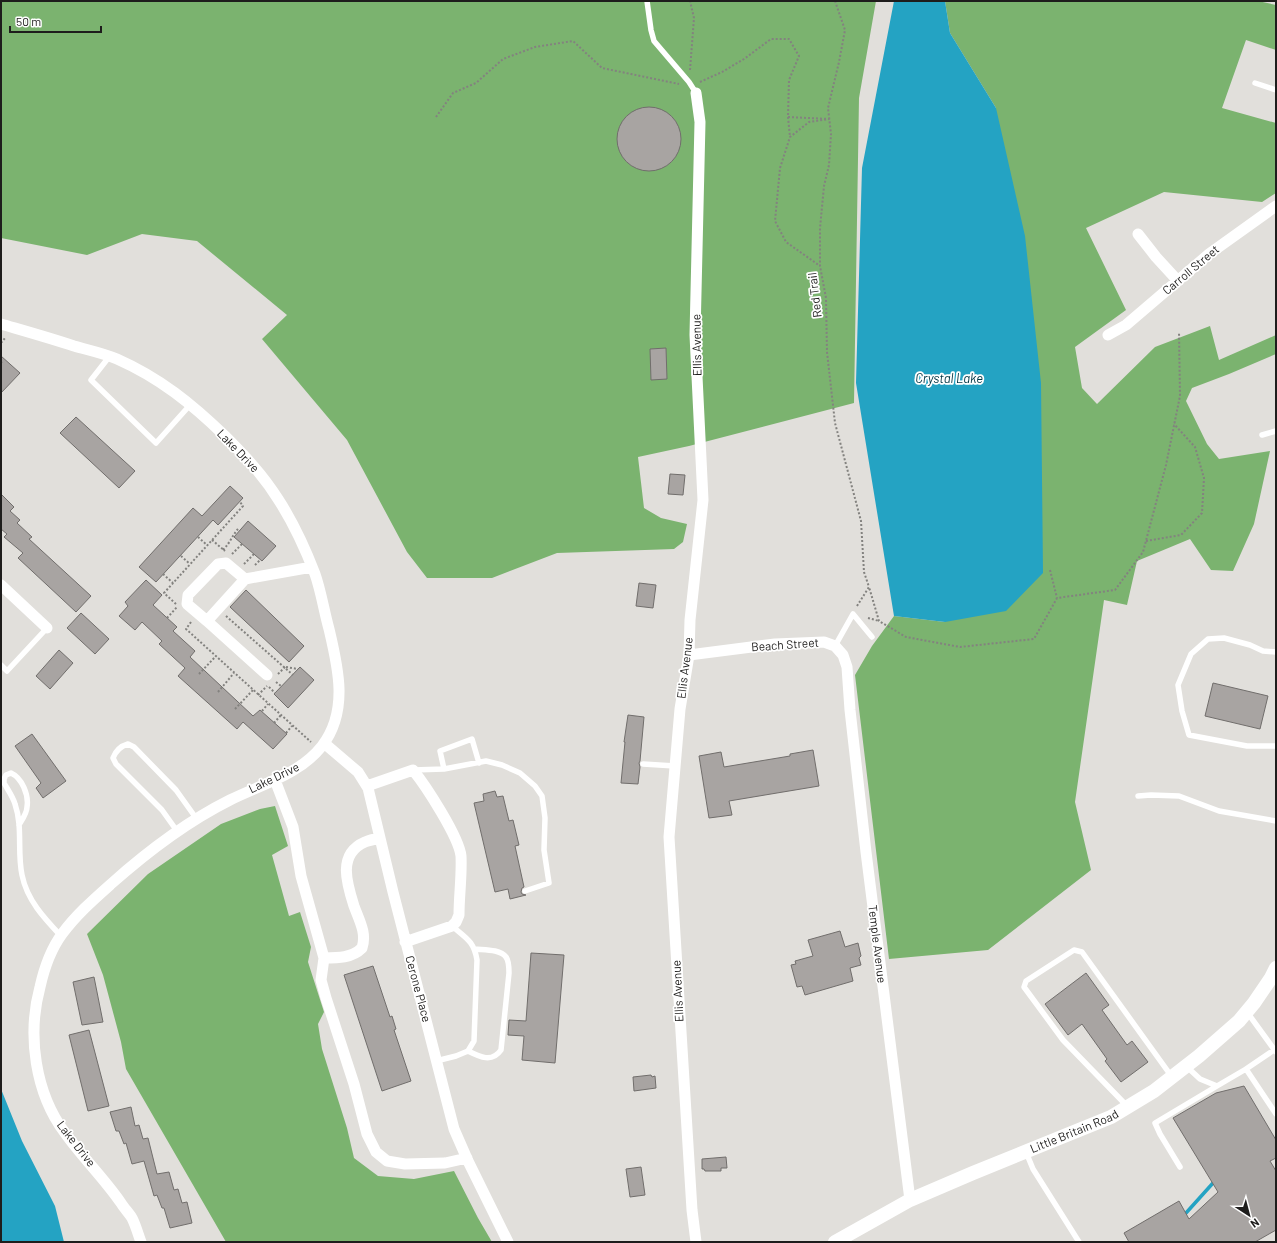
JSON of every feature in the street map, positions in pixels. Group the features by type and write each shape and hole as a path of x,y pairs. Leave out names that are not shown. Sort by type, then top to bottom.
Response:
{"street":[{"name":"Ellis Avenue","path":"692,87 700,122 695,335 703,500 690,620 689,655 680,709 669,838 692,1210 696,1242"},
{"name":"Carroll Street","path":"1108,335 1126,325 1209,254 1276,206"},
{"path":"1138,234 1178,281"},
{"name":"Lake Drive","path":"3,327 109,356 152,377 190,404 254,465 279,500 302,544 316,577 336,657 340,681 340,698 334,725 324,743 310,759 292,772 242,794 196,818 136,862 82,910 61,936 50,956 40,988 35,1019 34,1041 37,1070 50,1109 64,1132 132,1218 141,1242"},
{"path":"245,579 226,563 218,564 188,595 187,604 269,680"},
{"path":"207,621 245,579 312,567"},
{"path":"1,586 47,628"},
{"name":"Beach Street","path":"689,655 775,644 824,642 835,646 843,655 847,667 849,688"},
{"name":"Temple Avenue","path":"849,688 866,852 910,1200"},
{"name":"Cerone Place","path":"324,743 358,772 367,786 454,1129 508,1242"},
{"path":"367,786 413,770 423,782 456,838 461,855 459,915 456,922 452,926 406,942"},
{"path":"275,780 293,827 301,876 324,958 321,980 354,1084 368,1134 376,1152 387,1161 405,1164 445,1163 467,1158"},
{"path":"324,958 345,957 354,954 362,948 364,936 348,882 346,869 347,859 353,851 365,842 380,838"},
{"name":"Little Britain Road","path":"835,1242 910,1200 1111,1117 1154,1092 1239,1021 1254,1003 1276,968"}],"lane":[{"path":"647,1 654,41 692,87"},
{"path":"1255,83 1276,90"},
{"path":"109,356 91,380 156,443 190,404"},
{"path":"1262,435 1276,431"},
{"path":"835,646 853,614 872,637"},
{"path":"1,665 7,671 47,628"},
{"path":"1276,652 1263,651 1250,645 1224,638 1208,639 1191,654 1178,685 1182,711 1189,735 1247,746 1276,746"},
{"path":"444,769 440,751 472,739 479,763"},
{"path":"177,831 162,810 116,764 113,758 115,753 122,746 128,744 134,747 176,790 196,818"},
{"path":"413,770 444,769 486,761 502,765 520,773 535,786 542,796 545,818 544,850 549,883 525,891"},
{"path":"643,764 675,766"},
{"path":"19,825 28,808 27,797 22,782 16,775 11,773 6,775 4,783 15,804 19,825 22,874 28,894 45,919 61,936"},
{"path":"1138,796 1179,796 1219,811 1276,821"},
{"path":"436,1061 468,1051 474,1041 477,960 476,950 470,941 452,926"},
{"path":"468,1051 482,1058 493,1057 501,1050 509,973 508,961 502,954 476,950"},
{"path":"1128,1107 1063,1040 1024,988 1026,981 1074,950 1082,952 1172,1077"},
{"path":"1180,1167 1155,1123 1275,1051 1247,1012"},
{"path":"1186,1066 1200,1079 1217,1086"},
{"path":"1246,1069 1276,1114"},
{"path":"1026,1151 1033,1169 1079,1242"}],"path":[{"path":"690,1 694,18 692,87"},
{"name":"Red Trail","path":"835,1 845,30 828,108 831,134 829,165 824,186 820,228 820,266 826,298 827,352 835,423 861,521 864,572 879,621"},
{"path":"436,117 453,93 476,83 503,59 535,47 573,41 602,68 692,87 744,59 771,39 789,39 799,56 788,80 788,117 790,136 780,168 775,221 786,242 820,266"},
{"path":"788,117 829,119"},
{"path":"790,136 809,122 829,119"},
{"path":"1057,598 1115,590 1142,552 1166,465 1180,396 1179,332"},
{"path":"1,343 5,338"},
{"path":"1146,541 1181,535 1202,513 1204,478 1195,447 1174,424"},
{"path":"182,610 164,593 243,506 240,502"},
{"path":"224,550 238,529"},
{"path":"198,537 207,545"},
{"path":"212,540 227,553"},
{"path":"230,556 242,544"},
{"path":"241,566 242,567 254,554"},
{"path":"180,556 190,564"},
{"path":"260,560 252,568 260,567"},
{"path":"869,587 853,614 879,621 906,637 960,647 1034,639 1057,598 1050,570"},
{"path":"164,574 173,583"},
{"path":"167,618 178,606"},
{"path":"218,609 293,675"},
{"path":"190,617 191,620 186,629 313,744"},
{"path":"199,674 216,656"},
{"path":"285,667 298,669"},
{"path":"218,692 234,673"},
{"path":"269,680 281,686"},
{"path":"269,680 275,693"},
{"path":"235,709 253,690"},
{"path":"262,711 268,704"},
{"path":"274,723 281,716"},
{"path":"286,733 292,726"}],"green space":[{"path":"1,1 876,1 859,98 854,403 689,446 638,457 644,508 661,518 687,524 683,542 674,549 557,553 492,578 427,578 407,552 347,440 262,339 287,315 197,241 142,234 87,255 1,238"},
{"path":"945,1 1258,1 1276,5 1276,50 1246,40 1222,108 1276,123 1276,193 1262,202 1164,192 1086,228 1126,310 1075,347 1082,388 1097,404 1155,347 1210,326 1219,360 1276,335 1276,354 1192,388 1186,401 1207,444 1219,459 1270,451 1254,524 1233,571 1211,570 1190,539 1137,561 1127,605 1104,600 1075,802 1091,870 988,950 889,959 855,675 872,646 894,616 945,622 996,108 950,33"},
{"path":"275,806 288,846 272,855 289,916 300,912 311,947 308,962 324,1012 318,1024 322,1049 347,1128 354,1158 378,1176 414,1179 454,1171 492,1242 226,1242 126,1069 121,1042 103,975 87,934 148,874 221,824 260,809"}],"water":[{"name":"Crystal Lake","path":"894,1 945,1 950,33 996,108 1025,236 1041,383 1043,573 1006,611 945,622 894,616 856,383 862,168"},
{"path":"1,1089 22,1141 55,1206 64,1242 1,1242"}],"building":[{"path":"643,107 655,107 672,116 679,127 681,139 679,151 672,162 655,171 643,171 631,166 622,157 617,145 617,133 622,121 631,112"},
{"path":"666,348 667,379 651,380 650,349"},
{"path":"1,356 20,373 1,393"},
{"path":"76,417 135,471 119,488 60,433"},
{"path":"670,474 685,475 683,495 668,494"},
{"path":"230,486 243,498 218,525 213,520 156,582 139,567 193,508 202,516"},
{"path":"1,494 14,507 10,511 20,520 17,523 32,537 29,539 91,596 76,612 18,558 23,553 4,537 7,534 1,529"},
{"path":"248,521 276,546 262,561 234,537"},
{"path":"146,580 162,595 153,605 177,627 173,631 195,651 190,657 253,716 260,710 287,734 273,749 243,722 237,729 178,676 185,668 159,644 162,641 142,622 135,630 119,616 128,606 125,602"},
{"path":"639,583 656,585 653,608 636,606"},
{"path":"246,590 304,646 289,662 230,607"},
{"path":"81,613 109,639 95,654 67,628"},
{"path":"59,650 73,663 50,689 36,676"},
{"path":"300,667 314,680 288,708 274,694"},
{"path":"1213,683 1268,696 1260,729 1205,716"},
{"path":"628,715 644,717 638,784 621,783 624,742"},
{"path":"32,734 66,781 43,798 36,788 41,783 15,746"},
{"path":"813,750 819,786 729,801 732,815 709,818 699,756 721,752 724,767 790,756 790,754"},
{"path":"495,791 497,797 503,796 509,821 513,820 519,845 515,846 524,887 522,888 521,892 522,894 526,895 510,899 508,889 495,892 474,803 484,801 483,794"},
{"path":"840,931 845,947 858,943 861,956 859,958 861,965 850,968 853,981 805,995 802,986 797,987 791,965 796,964 795,961 813,956 808,940"},
{"path":"531,953 564,955 555,1063 522,1060 524,1036 508,1035 509,1020 526,1021"},
{"path":"373,966 390,1017 392,1016 396,1029 394,1030 411,1081 382,1091 344,975"},
{"path":"1086,973 1109,1005 1102,1010 1127,1045 1132,1041 1148,1062 1121,1082 1105,1061 1107,1059 1082,1024 1068,1035 1045,1004"},
{"path":"94,977 103,1022 82,1025 73,982"},
{"path":"89,1030 109,1106 88,1111 69,1035"},
{"path":"651,1075 652,1077 655,1076 656,1088 634,1091 633,1077"},
{"path":"1244,1086 1276,1140 1276,1158 1270,1161 1276,1171 1276,1230 1255,1242 1129,1242 1124,1233 1179,1201 1189,1219 1218,1192 1173,1118 1216,1093"},
{"path":"131,1107 135,1126 139,1125 143,1139 148,1138 157,1174 169,1172 174,1190 178,1189 182,1203 187,1202 192,1223 170,1228 164,1208 162,1208 157,1195 154,1196 144,1161 132,1164 126,1143 124,1144 119,1131 116,1131 110,1112"},
{"path":"726,1157 727,1168 721,1168 721,1171 705,1171 702,1169 702,1159"},
{"path":"641,1167 645,1195 630,1197 626,1169"}],"waterway":[{"path":"1186,1213 1213,1183"}]}
